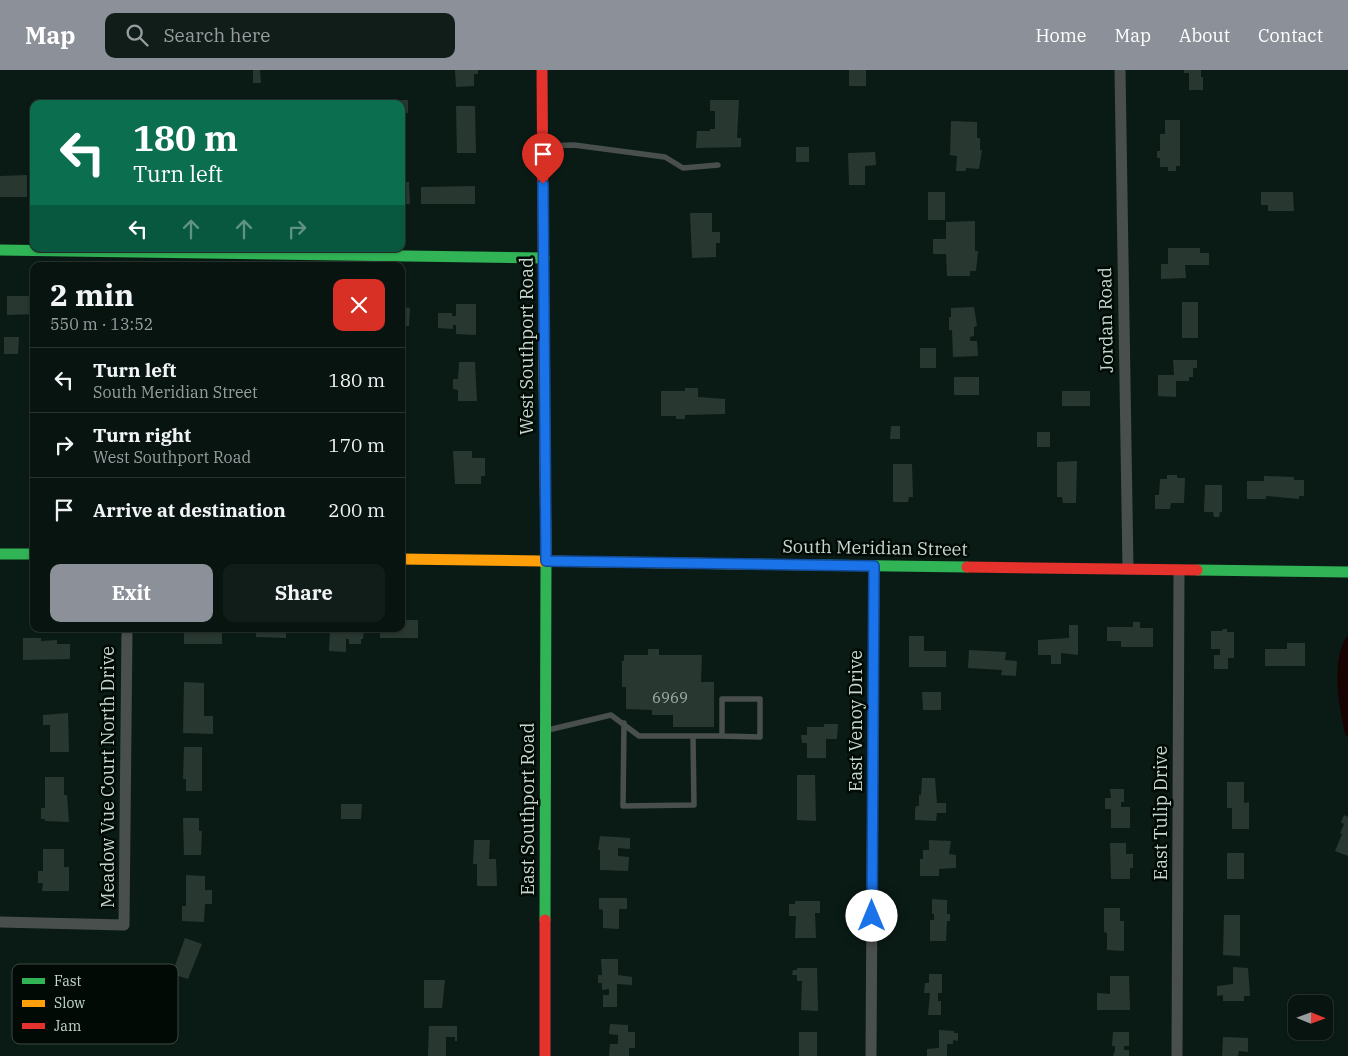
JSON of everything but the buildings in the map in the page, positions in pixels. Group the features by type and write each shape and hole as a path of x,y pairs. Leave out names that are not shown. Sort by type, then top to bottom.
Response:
{"main road":[{"name":"West Southport Road","path":"542,70 546,561"},
{"path":"0,250 30,250"},
{"path":"136,252 544,258"},
{"path":"0,554 30,554"},
{"name":"South Meridian Street","path":"405,559 1348,572"},
{"name":"East Southport Road","path":"545,1056 546,561"}],"street":[{"name":"Jordan Road","path":"1120,70 1128,569"},
{"name":"East Venoy Drive","path":"871,1056 874,566"},
{"name":"East Tulip Drive","path":"1177,1056 1180,570"},
{"name":"Meadow Vue Court North Drive","path":"0,922 124,925 127,632"}],"lane":[{"path":"543,146 574,146 665,156 683,168 718,165"},
{"path":"546,730 611,715 639,736 760,737 760,699 722,699 722,736"},
{"path":"624,723 623,806 694,805 693,737"}],"shaded area":[{"path":"1348,635 1348,737 1346,736 1341,713 1338,670 1342,644"}],"traffic: fast":[{"path":"0,250 30,250"},
{"path":"136,252 544,258"},
{"path":"0,554 30,554"},
{"path":"545,920 546,560"},
{"path":"741,564 967,567"},
{"path":"1197,570 1348,572"}],"traffic: slow":[{"path":"544,362 546,560"},
{"path":"405,559 741,564"}],"traffic: jam":[{"path":"542,70 544,362"},
{"path":"967,567 1197,570"},
{"path":"545,920 545,1056"}],"route":[{"path":"543,184 546,561 874,566 872,916"}]}
